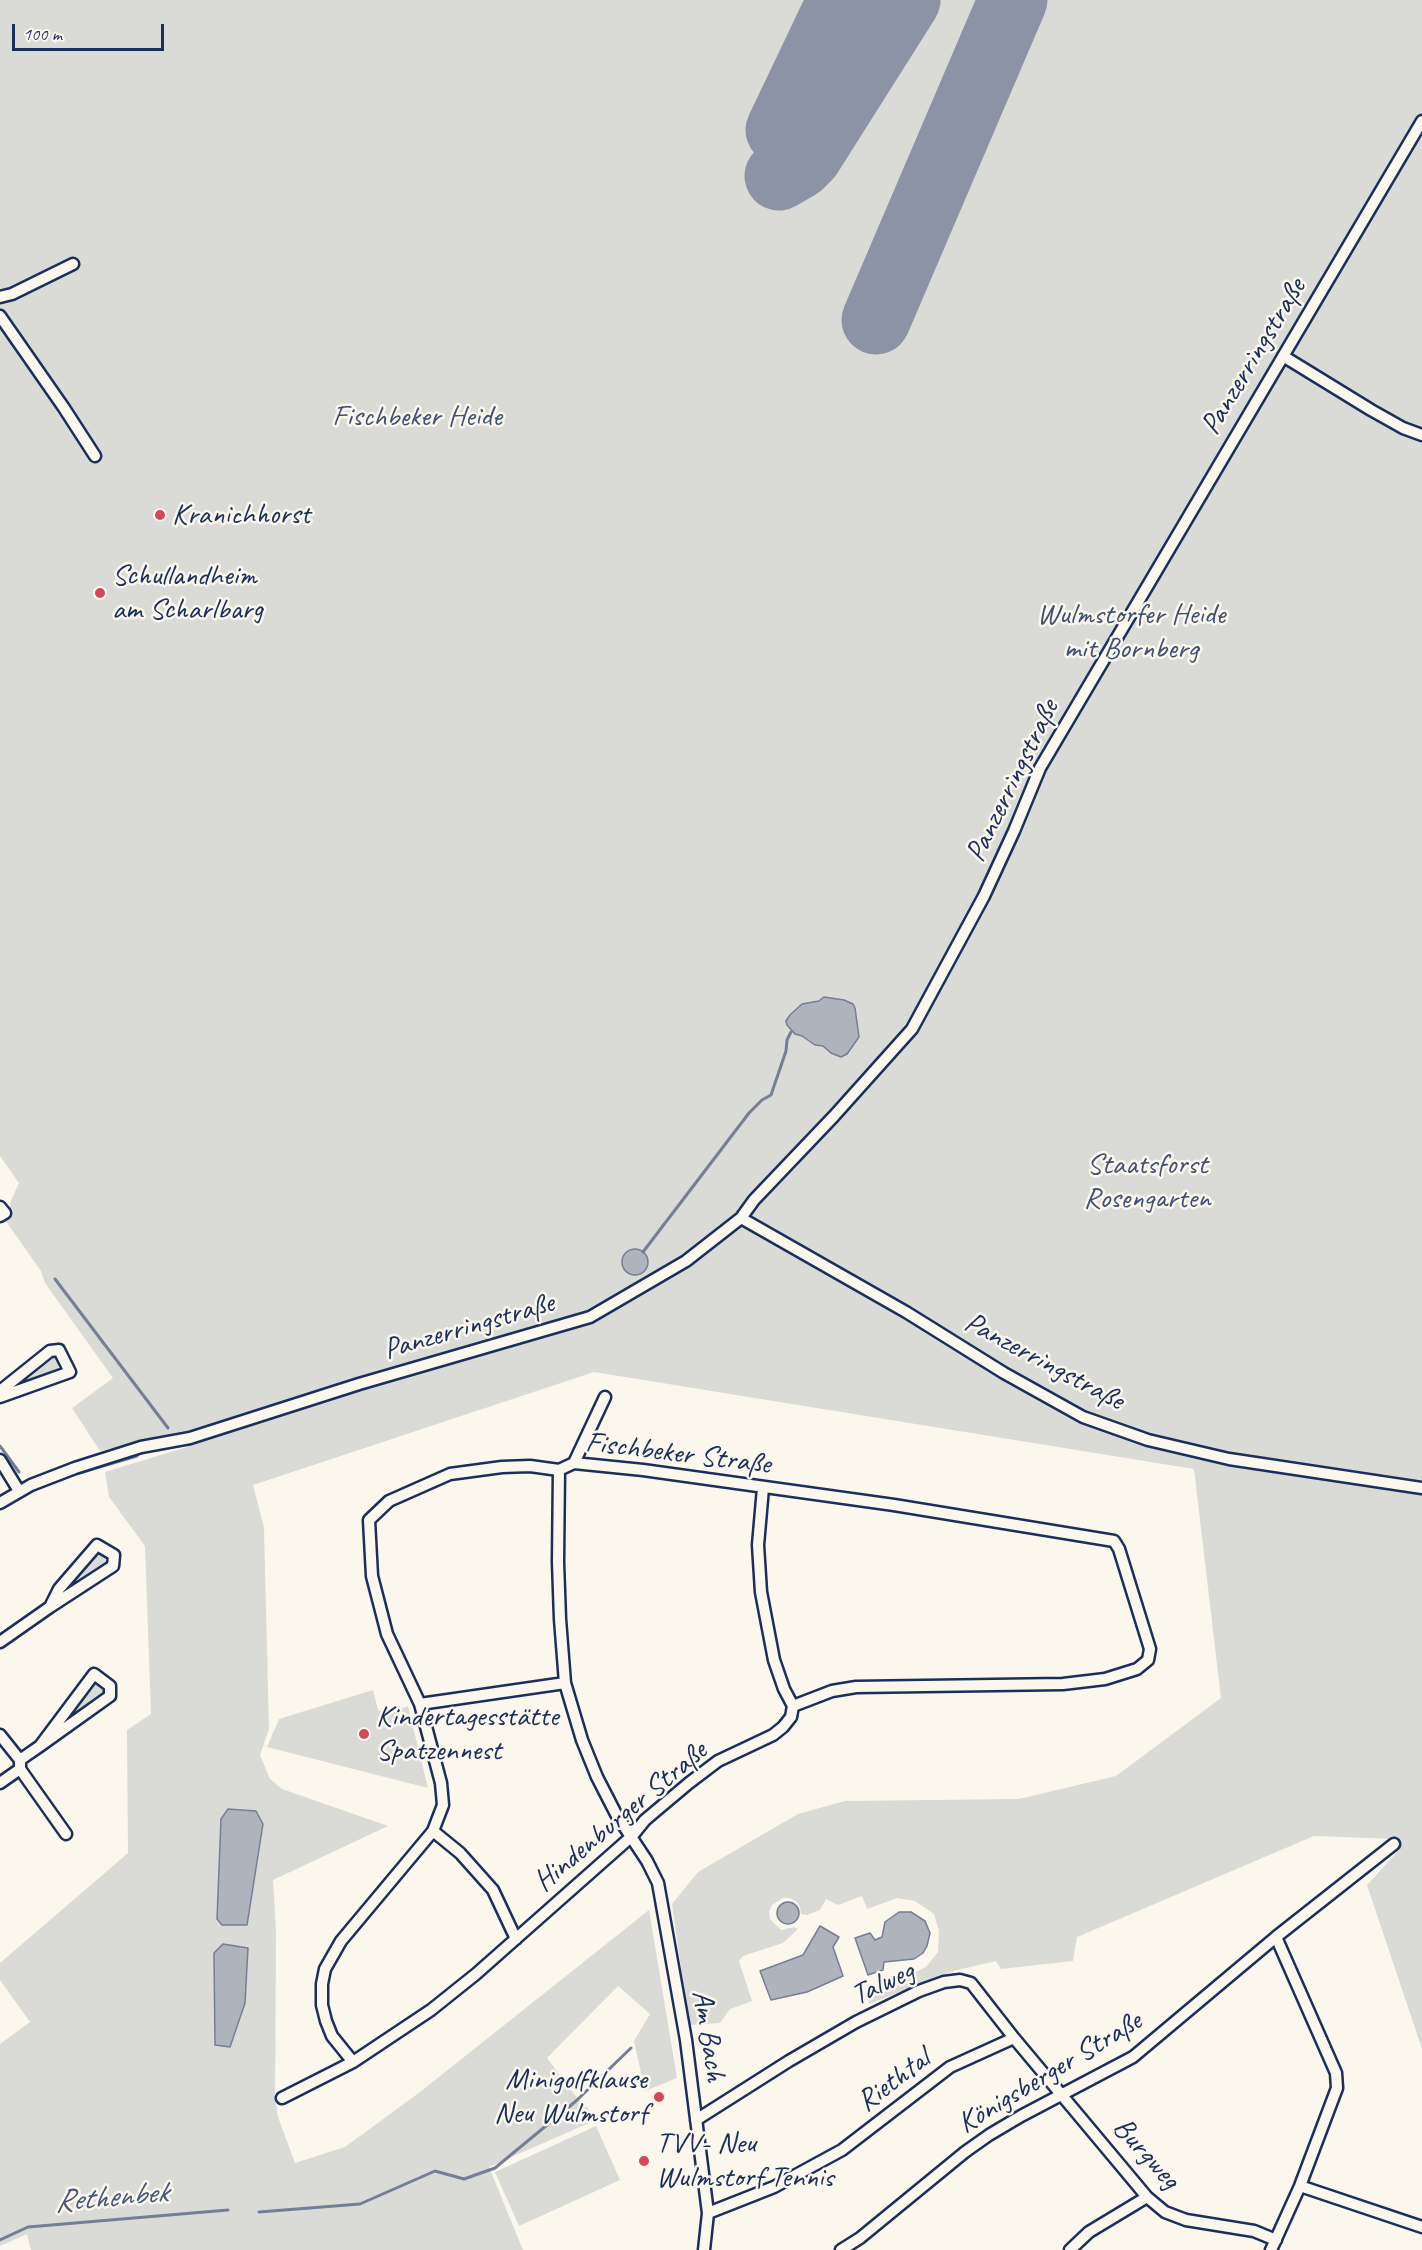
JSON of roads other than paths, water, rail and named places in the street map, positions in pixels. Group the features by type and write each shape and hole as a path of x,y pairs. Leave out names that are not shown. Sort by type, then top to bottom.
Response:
{"street":[{"name":"Panzerringstraße","path":"0,1503 19,1491 54,1475 89,1463 141,1447 152,1447 189,1438 359,1384 590,1317 686,1261 741,1218 754,1200 912,1029 984,896 1040,768 1422,121"},
{"path":"0,297 12,294 74,264"},
{"path":"0,316 95,456"},
{"path":"1283,356 1387,419 1422,435"},
{"path":"0,1207 5,1213 0,1216"},
{"name":"Panzerringstraße","path":"741,1218 906,1312 1004,1373 1083,1418 1148,1440 1229,1459 1422,1488"},
{"path":"0,1391 50,1351 59,1350 70,1372 0,1397"},
{"path":"574,1463 605,1397"},
{"path":"0,1460 19,1491"},
{"name":"Fischbeker Straße","path":"420,1704 397,1659 381,1611 372,1576 369,1520 389,1501 450,1474 502,1467 530,1466 559,1470 574,1463 643,1470 894,1505 1104,1538 1114,1541 1119,1549 1150,1649 1148,1660 1137,1669 1105,1680 1063,1684 856,1687 832,1691 793,1706"},
{"name":"Am Bach","path":"559,1470 558,1562 565,1683 582,1740 597,1777 616,1814 632,1836 658,1883 686,2040 708,2213 704,2250"},
{"path":"763,1488 758,1545 761,1592 774,1660 784,1689 793,1706"},
{"path":"0,1642 113,1566 114,1555 97,1545 59,1589 50,1607"},
{"path":"0,1783 40,1746 110,1696 110,1686 94,1674 40,1746"},
{"path":"353,2061 332,2036 326,2021 322,1995 326,1969 341,1941 433,1831 443,1805 441,1783 420,1704 565,1683"},
{"name":"Hindenburger Straße","path":"282,2098 353,2061 431,2010 516,1939 632,1836 645,1820 718,1761 773,1735 783,1727 791,1717 793,1706"},
{"path":"0,1735 66,1834"},
{"path":"433,1831 460,1853 493,1890 516,1939"},
{"name":"Königsberger Straße","path":"841,2250 860,2238 965,2152 1021,2116 1133,2057 1276,1937 1394,1844"},
{"path":"1273,2245 1300,2186 1337,2088 1336,2073 1276,1937"},
{"name":"Talweg","path":"696,2120 856,2022 920,1991 944,1982 960,1980 972,1984 1014,2038 1064,2095"},
{"name":"Riethtal","path":"708,2213 774,2187 842,2150 950,2067 1014,2038"},
{"name":"Burgweg","path":"1064,2095 1147,2197 1165,2212 1186,2220 1254,2231 1273,2245"},
{"path":"1300,2186 1422,2227"},
{"path":"1070,2250 1089,2232 1147,2197"}],"waterway":[{"path":"643,1252 749,1113 762,1100 771,1095 791,1032"},
{"path":"55,1279 168,1428"},
{"path":"0,1446 19,1472"},
{"path":"69,1476 137,1456"},
{"path":"45,1485 58,1480"},
{"name":"Rethenbek","path":"259,2212 360,2204 435,2171 464,2179 495,2168 576,2101 631,2048"},
{"name":"Rethenbek","path":"0,2240 28,2227 228,2210"}],"place":[{"name":"Kranichhorst","path":"160,515"},
{"name":"Schullandheim am Scharlbarg","path":"100,593"},
{"name":"Kindertagesstätte Spatzennest","path":"364,1734"},
{"name":"Minigolfklause Neu Wulmstorf","path":"659,2097"},
{"name":"TVV- Neu Wulmstorf Tennis","path":"644,2161"}],"park label":[{"name":"Fischbeker Heide","path":"417,417"},
{"name":"Wulmstorfer Heide mit Bornberg","path":"1131,632"},
{"name":"Staatsforst Rosengarten","path":"1147,1182"}]}
